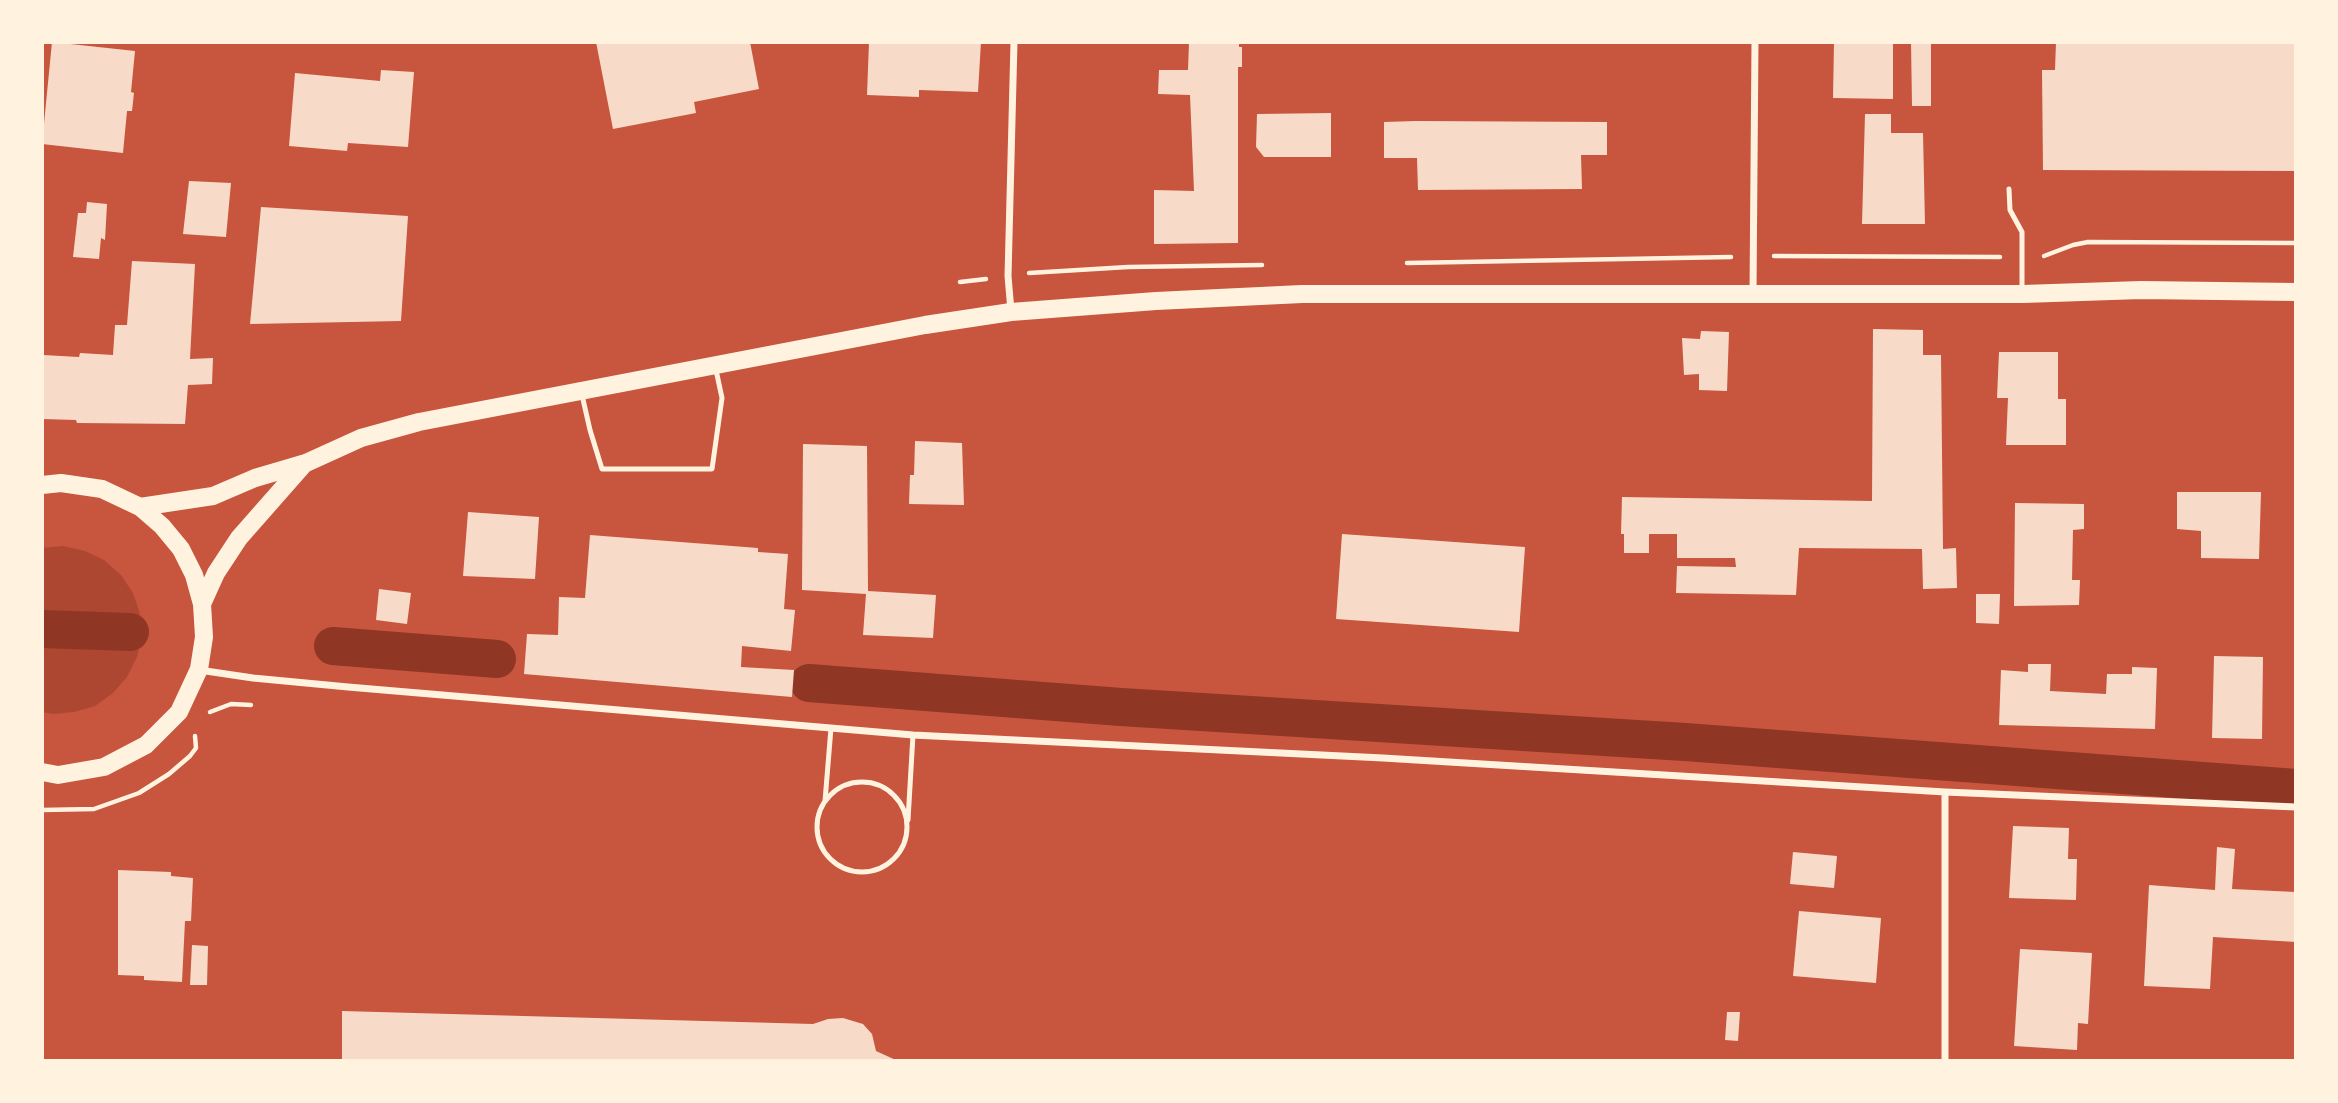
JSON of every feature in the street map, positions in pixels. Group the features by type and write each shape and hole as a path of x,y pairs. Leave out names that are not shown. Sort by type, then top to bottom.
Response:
{"main road":[{"path":"140,507 213,496 255,478 306,463 361,438 407,425 925,325 1011,312 1302,294 2022,294 2141,290 2296,292"},
{"path":"202,604 216,573 239,538 306,463"},
{"path":"42,485 61,482 102,489 140,507 162,526 181,549 194,575 202,604 204,637 199,669 178,712 146,746 104,767 58,775 42,772"}],"street":[{"path":"1011,312 1007,276 1014,42"},
{"path":"1753,294 1755,42"},
{"path":"199,669 253,678 335,686 913,735 1383,758 1945,792 2296,807"},
{"path":"1945,792 1945,1061"}],"lane":[{"path":"2009,189 2010,210 2022,232 2022,294"},
{"path":"582,391 590,430 603,469 712,469 722,398 715,367"},
{"path":"825,801 831,729"},
{"path":"908,823 902,805 890,791 874,783 855,781 838,788 825,801 818,815 816,831 820,846 829,859 842,868 858,873 873,871 888,864 899,853 906,839 908,823 913,735"}],"path":[{"path":"2042,257 2088,242 2296,243"},
{"path":"1776,256 1992,258"}],"shaded area":[{"path":"63,546 85,551 104,560 121,575 133,593 140,614 142,636 137,657 127,677 113,693 95,706 53,714 42,712 42,548"}],"building":[{"path":"52,42 135,51 132,111 127,111 123,153 42,144"},
{"path":"596,42 750,42 759,89 694,102 696,113 613,129"},
{"path":"869,42 981,42 978,92 919,90 919,97 867,95"},
{"path":"1189,42 1239,42 1239,47 1242,47 1242,67 1238,67 1238,243 1154,244 1154,190 1194,191 1190,95 1158,94 1159,70 1188,70"},
{"path":"1834,42 1893,42 1893,99 1833,98"},
{"path":"1911,42 1931,42 1931,106 1912,106"},
{"path":"2056,42 2296,42 2296,171 2043,170 2042,70 2055,70"},
{"path":"381,70 414,72 408,147 348,143 347,151 289,146 295,73 380,81"},
{"path":"1331,113 1331,157 1264,157 1256,147 1257,114"},
{"path":"1865,114 1891,114 1891,133 1923,133 1925,224 1862,224"},
{"path":"1384,122 1607,122 1607,155 1581,155 1582,189 1418,190 1417,158 1384,158"},
{"path":"189,181 231,183 226,237 183,234"},
{"path":"87,202 107,204 105,240 101,238 99,259 73,257 78,213 86,213"},
{"path":"261,207 408,216 401,321 250,324"},
{"path":"132,261 195,264 190,359 213,358 212,384 188,385 185,424 77,423 76,420 42,419 43,355 113,355 115,325 127,325"},
{"path":"1873,329 1923,330 1923,355 1941,355 1943,549 1956,548 1957,588 1923,589 1922,549 1799,548 1796,595 1676,593 1677,566 1736,567 1735,558 1677,558 1677,534 1649,534 1649,553 1624,553 1624,534 1621,534 1622,497 1872,501"},
{"path":"1701,331 1729,332 1727,391 1699,390 1699,374 1684,375 1682,338 1700,339"},
{"path":"1999,352 2058,352 2058,399 2066,399 2066,445 2006,445 2008,398 1997,398"},
{"path":"915,441 962,443 964,505 909,504 910,475 914,475"},
{"path":"803,444 867,446 868,591 936,595 933,638 863,635 866,594 802,590"},
{"path":"2177,492 2261,492 2259,559 2201,558 2201,531 2177,529"},
{"path":"2015,503 2084,504 2084,529 2073,530 2072,580 2080,580 2079,605 2014,606"},
{"path":"468,512 539,517 535,579 463,576"},
{"path":"1342,534 1525,547 1519,632 1336,619"},
{"path":"590,535 758,548 758,552 788,554 784,609 795,610 791,651 742,646 741,667 794,670 792,697 524,674 527,634 558,635 559,597 585,598"},
{"path":"379,589 411,593 407,624 376,620"},
{"path":"1976,594 2000,594 1999,624 1976,623"},
{"path":"2214,656 2263,657 2262,739 2212,738"},
{"path":"2028,664 2051,664 2050,691 2106,694 2107,674 2132,674 2132,667 2157,668 2155,729 1999,725 2001,670 2028,672"},
{"path":"2013,826 2069,828 2068,859 2077,859 2076,900 2009,898"},
{"path":"2217,847 2235,849 2232,889 2296,892 2296,942 2213,937 2210,989 2144,986 2149,885 2215,890"},
{"path":"1793,852 1837,856 1834,888 1790,884"},
{"path":"118,870 171,872 171,876 193,878 191,921 185,921 182,982 144,980 144,976 118,975"},
{"path":"1799,911 1881,918 1876,983 1793,976"},
{"path":"192,945 208,946 207,985 190,985"},
{"path":"2020,949 2092,953 2088,1024 2078,1023 2077,1050 2014,1046"},
{"path":"342,1011 813,1024 843,1018 863,1024 872,1034 876,1051 898,1061 342,1061"},
{"path":"1727,1012 1740,1012 1738,1041 1725,1040"}],"waterway":[{"path":"42,629 130,632"},
{"path":"333,646 497,659"},
{"path":"809,683 1121,707 1685,742 2296,788"}]}
